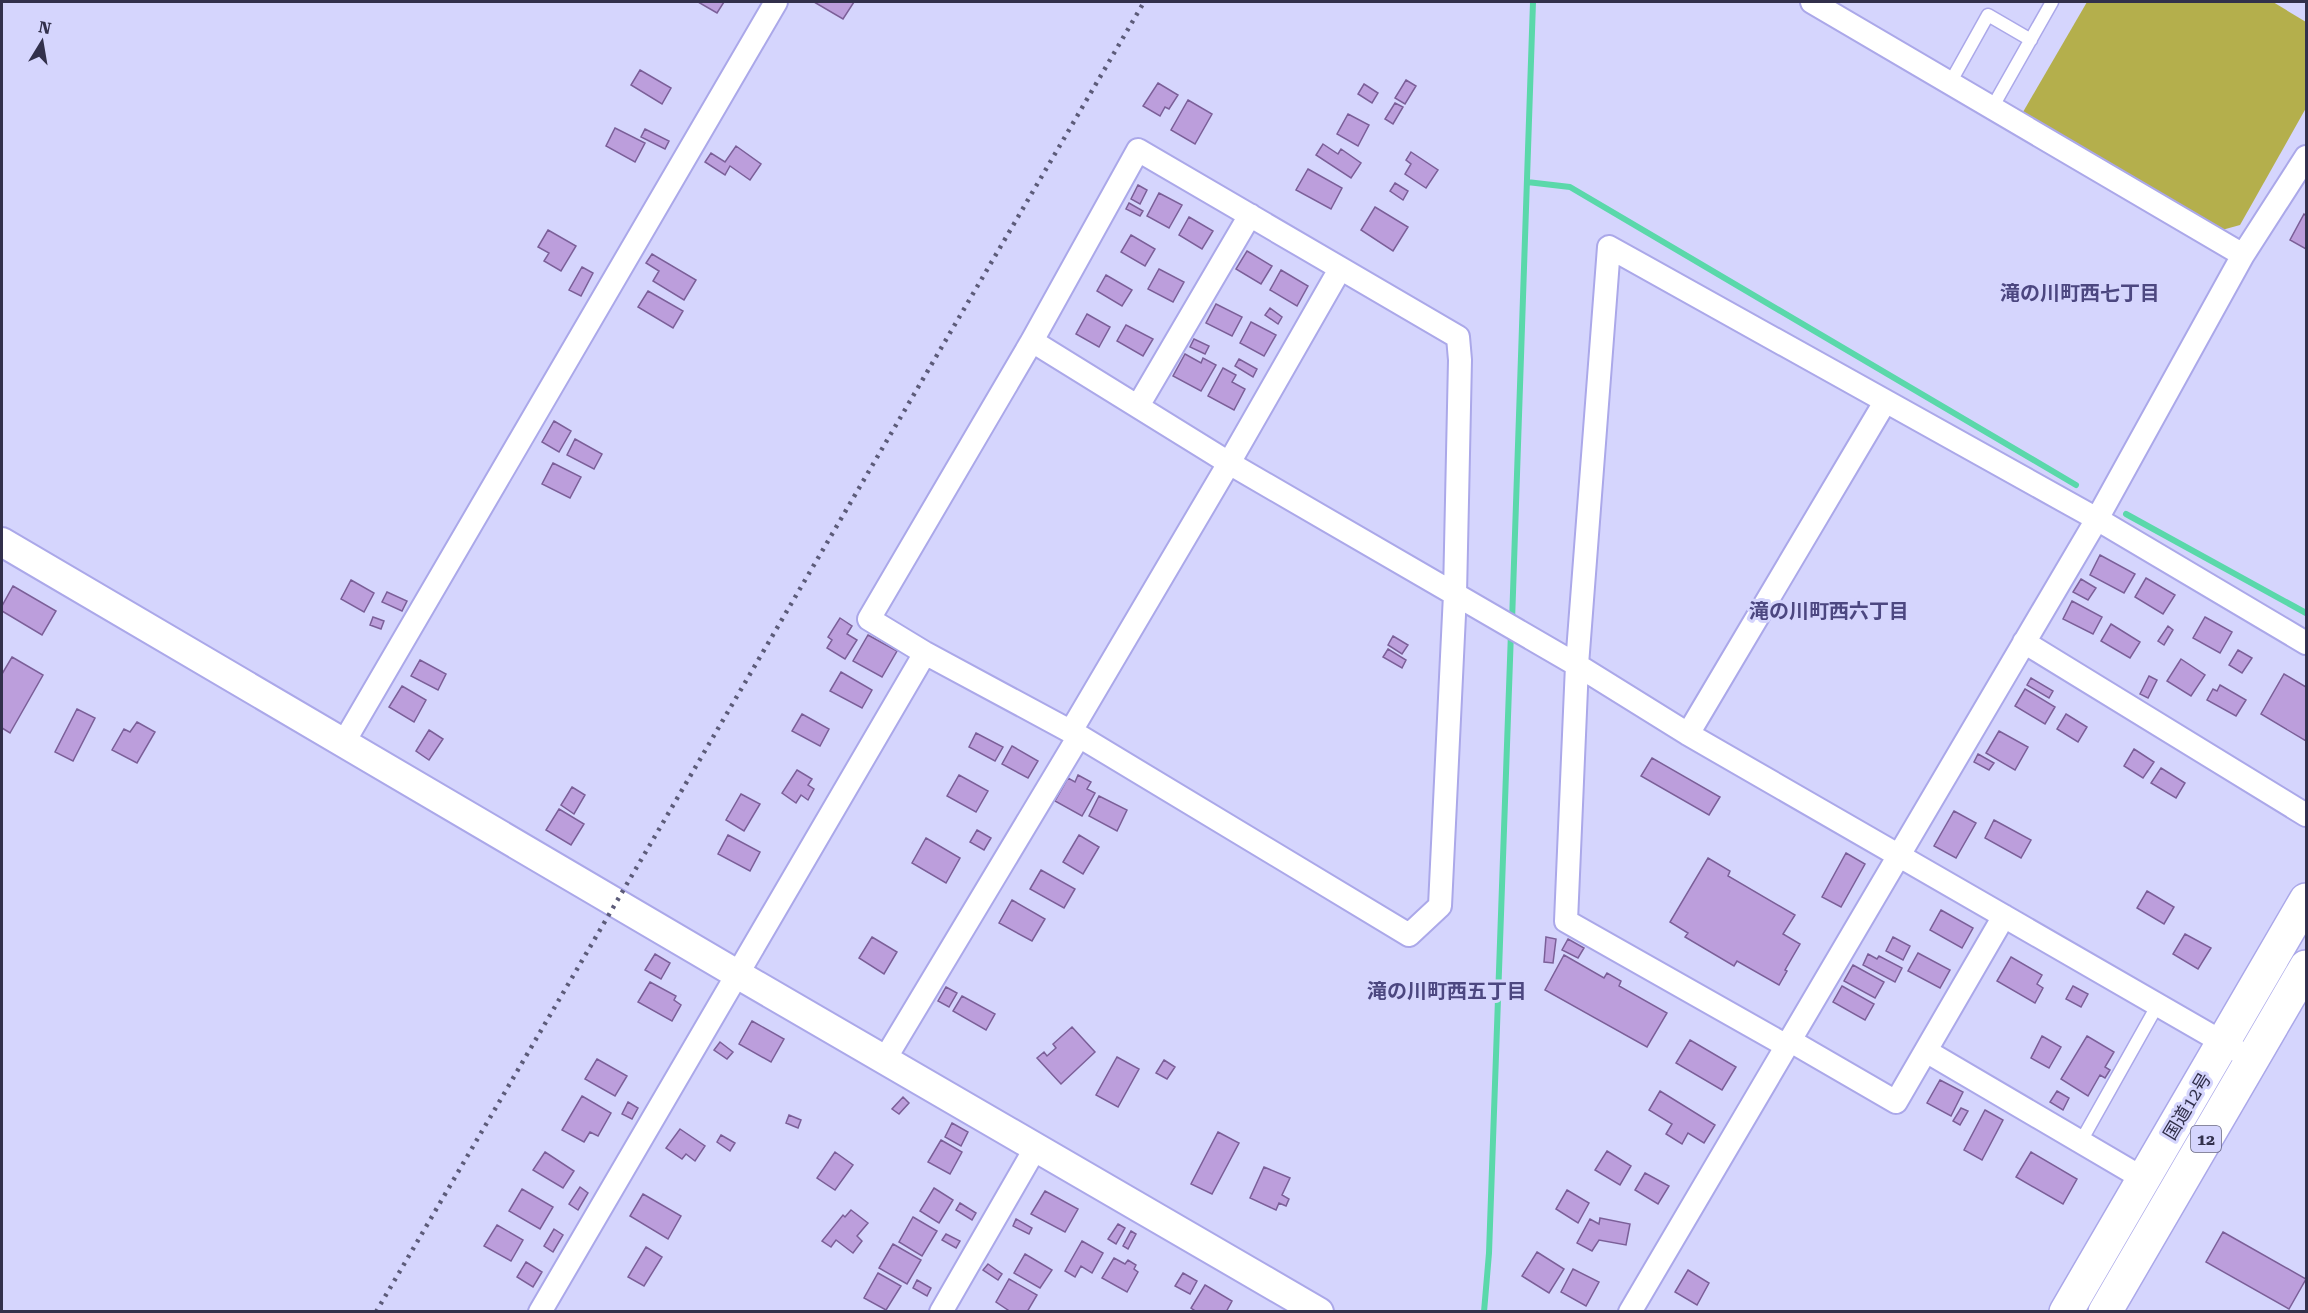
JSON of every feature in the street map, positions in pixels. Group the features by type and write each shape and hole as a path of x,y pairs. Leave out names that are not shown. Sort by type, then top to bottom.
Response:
{"highway":[{"name":"国道12号","path":"2066,1311 2307,900"},
{"name":"国道12号","path":"2105,1311 2307,967"}],"street":[{"path":"344,742 776,2"},
{"path":"1812,2 2243,255"},
{"path":"1138,150 1250,215 1458,338 1460,360 1455,594 1440,906 1408,935 1075,734 925,653 869,619 1032,341 1138,150"},
{"path":"1630,1311 2097,519 2243,255 2307,157"},
{"path":"1138,406 1250,215"},
{"path":"2004,916 1896,1102 1566,921 1577,665 1609,247 2097,519 2307,643"},
{"path":"885,1059 1075,734 1340,269"},
{"path":"1032,341 1229,463 1577,665 1688,734 2252,1060"},
{"path":"1688,734 1885,402"},
{"path":"2,542 737,974 1319,1311"},
{"path":"2024,642 2307,815"},
{"path":"540,1311 925,653"},
{"path":"1926,1051 2144,1179"},
{"path":"941,1311 1036,1147"}],"lane":[{"path":"1992,108 2052,2"},
{"path":"1950,83 1988,15 2031,40"},
{"path":"2080,1143 2157,1005"}],"shaded area":[{"path":"2087,2 2273,2 2306,22 2306,108 2240,225 2222,230 2023,112"}],"building":[{"path":"698,2 724,2 717,13"},
{"path":"814,2 854,2 843,19"},
{"path":"640,70 671,88 662,104 631,85"},
{"path":"1406,80 1416,86 1405,104 1395,98"},
{"path":"1158,83 1178,95 1169,109 1165,107 1160,116 1143,106"},
{"path":"1364,84 1378,93 1372,103 1358,94"},
{"path":"1188,100 1212,114 1195,144 1171,130"},
{"path":"1395,103 1403,107 1393,124 1385,119"},
{"path":"1348,114 1369,125 1358,146 1337,134"},
{"path":"615,128 645,143 635,162 606,146"},
{"path":"645,129 669,141 665,149 641,137"},
{"path":"1323,144 1338,154 1341,149 1361,163 1351,178 1316,155"},
{"path":"736,146 761,164 750,180 730,166 725,175 705,162 711,153 725,162"},
{"path":"1411,152 1438,170 1426,188 1405,174 1411,164 1406,160"},
{"path":"1308,169 1342,188 1331,209 1296,190"},
{"path":"1395,183 1408,191 1403,200 1390,191"},
{"path":"1138,185 1147,190 1140,204 1131,199"},
{"path":"1159,193 1182,205 1169,228 1147,216"},
{"path":"1129,203 1143,211 1140,216 1126,209"},
{"path":"1375,207 1408,227 1393,251 1361,230"},
{"path":"2304,214 2306,216 2306,249 2290,240"},
{"path":"1189,217 1213,231 1202,249 1179,235"},
{"path":"548,230 576,246 561,271 544,261 549,253 538,247"},
{"path":"1131,235 1155,249 1145,266 1121,252"},
{"path":"1247,251 1272,266 1261,284 1236,269"},
{"path":"652,254 696,280 684,300 653,281 659,271 646,263"},
{"path":"582,267 593,273 581,296 569,290"},
{"path":"1159,269 1184,282 1173,302 1148,289"},
{"path":"1281,270 1308,286 1297,306 1270,290"},
{"path":"1106,275 1132,290 1122,306 1097,291"},
{"path":"648,291 683,311 673,328 638,307"},
{"path":"1216,304 1242,317 1232,336 1206,323"},
{"path":"1270,308 1282,317 1278,324 1265,315"},
{"path":"1087,314 1110,327 1099,347 1076,334"},
{"path":"1251,322 1276,335 1264,356 1240,343"},
{"path":"1126,325 1153,339 1143,356 1117,341"},
{"path":"1194,339 1209,346 1205,354 1190,347"},
{"path":"1185,354 1201,363 1203,358 1216,365 1201,391 1173,376"},
{"path":"1239,359 1257,369 1253,377 1235,366"},
{"path":"1223,368 1236,375 1232,382 1245,389 1234,410 1208,396"},
{"path":"554,421 571,431 559,452 542,442"},
{"path":"575,439 602,454 594,469 567,455"},
{"path":"553,463 581,477 570,498 542,484"},
{"path":"2100,555 2135,574 2124,593 2090,575"},
{"path":"2146,578 2175,595 2163,614 2135,597"},
{"path":"2081,579 2096,588 2088,600 2073,592"},
{"path":"351,580 374,593 364,612 341,599"},
{"path":"13,586 56,611 42,635 2,611 2,606"},
{"path":"387,592 407,601 402,611 382,602"},
{"path":"2072,601 2102,617 2093,634 2063,619"},
{"path":"373,617 384,621 381,629 370,625"},
{"path":"2205,617 2232,632 2220,653 2193,638"},
{"path":"840,618 852,626 847,634 857,640 845,659 827,648 832,640 828,637"},
{"path":"2111,624 2140,642 2130,658 2101,641"},
{"path":"2168,626 2173,630 2164,645 2158,641"},
{"path":"868,635 897,651 882,677 853,661"},
{"path":"1393,636 1408,645 1402,654 1388,645"},
{"path":"1388,649 1406,660 1402,668 1383,657"},
{"path":"2238,650 2252,658 2242,673 2229,665"},
{"path":"12,657 43,675 10,733 2,728 2,674"},
{"path":"2181,659 2205,675 2191,696 2167,681"},
{"path":"420,660 446,674 438,690 411,676"},
{"path":"841,672 872,690 862,708 830,691"},
{"path":"2284,674 2306,687 2306,741 2261,714"},
{"path":"2149,676 2157,680 2148,698 2140,694"},
{"path":"2031,678 2053,691 2049,698 2027,685"},
{"path":"2220,685 2246,700 2236,716 2207,700 2213,689 2217,691"},
{"path":"402,686 426,700 414,722 389,707"},
{"path":"2025,689 2055,707 2045,724 2015,706"},
{"path":"77,709 95,718 73,761 55,752"},
{"path":"802,714 829,729 820,746 792,731"},
{"path":"2066,714 2087,727 2078,742 2057,729"},
{"path":"137,722 155,732 137,763 112,750 124,729 130,732"},
{"path":"429,730 443,739 429,760 416,751"},
{"path":"1999,731 2028,747 2015,770 1986,753"},
{"path":"976,733 1003,747 995,761 969,747"},
{"path":"1012,746 1038,761 1028,778 1002,764"},
{"path":"2134,749 2154,762 2143,778 2124,766"},
{"path":"1978,754 1994,763 1989,770 1974,762"},
{"path":"1652,758 1720,797 1709,815 1641,776"},
{"path":"2161,768 2185,783 2176,798 2151,783"},
{"path":"797,770 812,779 808,785 814,789 808,800 801,795 796,803 782,793"},
{"path":"959,775 988,791 976,812 947,796"},
{"path":"1078,775 1091,782 1087,789 1095,793 1082,816 1055,801 1068,778 1075,782"},
{"path":"572,787 585,795 574,814 561,805"},
{"path":"741,794 760,804 744,831 726,820"},
{"path":"1099,796 1127,810 1117,831 1089,816"},
{"path":"559,809 584,824 571,845 546,830"},
{"path":"1954,811 1976,823 1956,858 1934,846"},
{"path":"1994,820 2031,840 2021,858 1985,838"},
{"path":"977,830 991,838 984,850 970,842"},
{"path":"728,835 760,852 750,871 718,854"},
{"path":"1079,835 1099,847 1083,874 1063,862"},
{"path":"926,838 960,858 946,883 912,863"},
{"path":"1846,853 1865,864 1841,907 1822,897"},
{"path":"1708,858 1730,871 1728,876 1795,915 1783,934 1800,944 1779,985 1737,961 1734,966 1685,937 1688,933 1670,922"},
{"path":"1041,870 1075,889 1064,908 1030,889"},
{"path":"2147,891 2174,907 2164,924 2137,908"},
{"path":"1012,900 1045,919 1032,941 999,923"},
{"path":"1941,910 1973,928 1962,948 1930,930"},
{"path":"2185,934 2211,948 2198,969 2173,954"},
{"path":"872,937 897,952 884,974 859,958"},
{"path":"1546,937 1556,939 1553,963 1544,962"},
{"path":"1893,937 1910,946 1903,960 1886,951"},
{"path":"1568,939 1584,948 1578,958 1562,950"},
{"path":"1918,953 1950,970 1940,988 1908,971"},
{"path":"655,954 670,963 661,979 645,970"},
{"path":"1868,954 1877,959 1879,956 1902,968 1895,982 1863,965"},
{"path":"1564,955 1604,978 1607,973 1621,981 1619,986 1667,1013 1647,1047 1545,990"},
{"path":"2011,957 2042,975 2037,984 2043,988 2035,1003 1997,981"},
{"path":"1853,965 1884,982 1875,998 1844,981"},
{"path":"650,982 676,996 674,1000 681,1005 672,1021 638,1002"},
{"path":"1842,986 1874,1004 1865,1020 1833,1002"},
{"path":"2073,986 2088,994 2081,1007 2066,999"},
{"path":"946,987 957,993 949,1007 938,1001"},
{"path":"962,996 995,1014 986,1030 953,1011"},
{"path":"752,1021 784,1039 771,1062 739,1044"},
{"path":"1072,1027 1095,1052 1061,1084 1037,1058 1044,1052 1047,1056 1056,1048 1053,1044"},
{"path":"2042,1036 2061,1047 2049,1068 2031,1058"},
{"path":"2087,1036 2114,1052 2105,1067 2110,1070 2105,1078 2100,1075 2088,1096 2061,1079"},
{"path":"1690,1040 1736,1067 1722,1090 1676,1063"},
{"path":"720,1042 733,1052 727,1059 714,1050"},
{"path":"1117,1057 1139,1069 1118,1107 1096,1095"},
{"path":"597,1059 627,1076 615,1096 585,1079"},
{"path":"1164,1060 1175,1067 1167,1079 1156,1073"},
{"path":"1940,1080 1963,1092 1951,1116 1927,1103"},
{"path":"1660,1091 1715,1125 1704,1143 1688,1133 1682,1144 1666,1134 1672,1124 1649,1110"},
{"path":"2057,1091 2069,1098 2063,1110 2050,1102"},
{"path":"582,1096 611,1113 598,1136 590,1132 584,1142 562,1130"},
{"path":"903,1097 909,1103 899,1114 892,1109"},
{"path":"628,1102 638,1108 632,1119 622,1114"},
{"path":"1961,1108 1968,1111 1960,1125 1953,1121"},
{"path":"1985,1110 2003,1120 1982,1160 1964,1150"},
{"path":"789,1115 801,1120 798,1128 786,1123"},
{"path":"952,1123 968,1132 961,1146 945,1137"},
{"path":"680,1129 705,1146 695,1161 686,1154 682,1159 666,1148"},
{"path":"1218,1132 1239,1143 1212,1194 1191,1184"},
{"path":"721,1135 735,1143 730,1151 717,1142"},
{"path":"941,1140 962,1152 950,1174 928,1162"},
{"path":"1607,1151 1631,1166 1620,1185 1595,1170"},
{"path":"545,1152 574,1171 563,1188 533,1170"},
{"path":"835,1152 853,1165 835,1190 817,1178"},
{"path":"2031,1152 2077,1179 2063,1204 2016,1177"},
{"path":"1264,1167 1290,1178 1282,1195 1289,1199 1286,1206 1279,1203 1276,1210 1250,1198"},
{"path":"1645,1173 1669,1186 1658,1204 1635,1190"},
{"path":"580,1187 588,1193 578,1210 569,1204"},
{"path":"934,1188 953,1200 939,1223 920,1211"},
{"path":"522,1189 553,1207 540,1229 509,1211"},
{"path":"1567,1190 1589,1203 1578,1223 1556,1209"},
{"path":"1045,1191 1078,1209 1065,1232 1031,1214"},
{"path":"643,1194 681,1216 668,1239 630,1216"},
{"path":"960,1203 976,1213 972,1220 956,1210"},
{"path":"851,1210 868,1223 857,1236 862,1241 853,1253 836,1240 831,1247 822,1241 843,1215 845,1217"},
{"path":"913,1217 937,1231 922,1256 899,1242"},
{"path":"1600,1218 1630,1224 1626,1245 1599,1240 1592,1251 1577,1243 1590,1219 1599,1224"},
{"path":"1016,1219 1032,1228 1029,1234 1013,1226"},
{"path":"1118,1224 1125,1228 1116,1244 1108,1239"},
{"path":"497,1225 523,1240 511,1261 484,1246"},
{"path":"554,1229 563,1235 553,1252 544,1246"},
{"path":"1131,1231 1136,1234 1128,1249 1123,1246"},
{"path":"2223,1232 2306,1279 2289,1309 2206,1262"},
{"path":"946,1234 960,1241 956,1248 942,1240"},
{"path":"1082,1241 1103,1253 1092,1273 1081,1266 1075,1277 1065,1271"},
{"path":"893,1244 921,1260 907,1284 879,1268"},
{"path":"646,1247 662,1257 644,1286 628,1277"},
{"path":"1537,1252 1564,1269 1549,1293 1522,1276"},
{"path":"1025,1254 1052,1270 1040,1288 1014,1273"},
{"path":"1114,1258 1125,1264 1128,1260 1136,1265 1134,1269 1138,1272 1127,1292 1102,1278"},
{"path":"526,1262 542,1272 533,1287 517,1277"},
{"path":"988,1264 1002,1274 998,1280 983,1270"},
{"path":"1573,1269 1599,1282 1586,1306 1561,1292"},
{"path":"1688,1270 1709,1283 1697,1305 1675,1292"},
{"path":"878,1273 901,1286 886,1310 864,1298"},
{"path":"1183,1273 1197,1281 1190,1294 1175,1286"},
{"path":"1009,1279 1037,1295 1027,1312 1011,1312 996,1302"},
{"path":"917,1280 931,1288 927,1296 913,1288"},
{"path":"1205,1285 1232,1301 1226,1312 1197,1312 1191,1308"}],"waterway":[{"path":"1512,622 1533,2"},
{"path":"1527,182 1570,187 2076,485"},
{"path":"2126,514 2306,613"},
{"path":"1484,1312 1489,1253 1511,632"}],"railway":[{"path":"376,1312 1144,2"}],"district":[{"name":"滝の川町西七丁目","path":"2080,293"},
{"name":"滝の川町西六丁目","path":"1829,611"},
{"name":"滝の川町西五丁目","path":"1447,991"}]}
